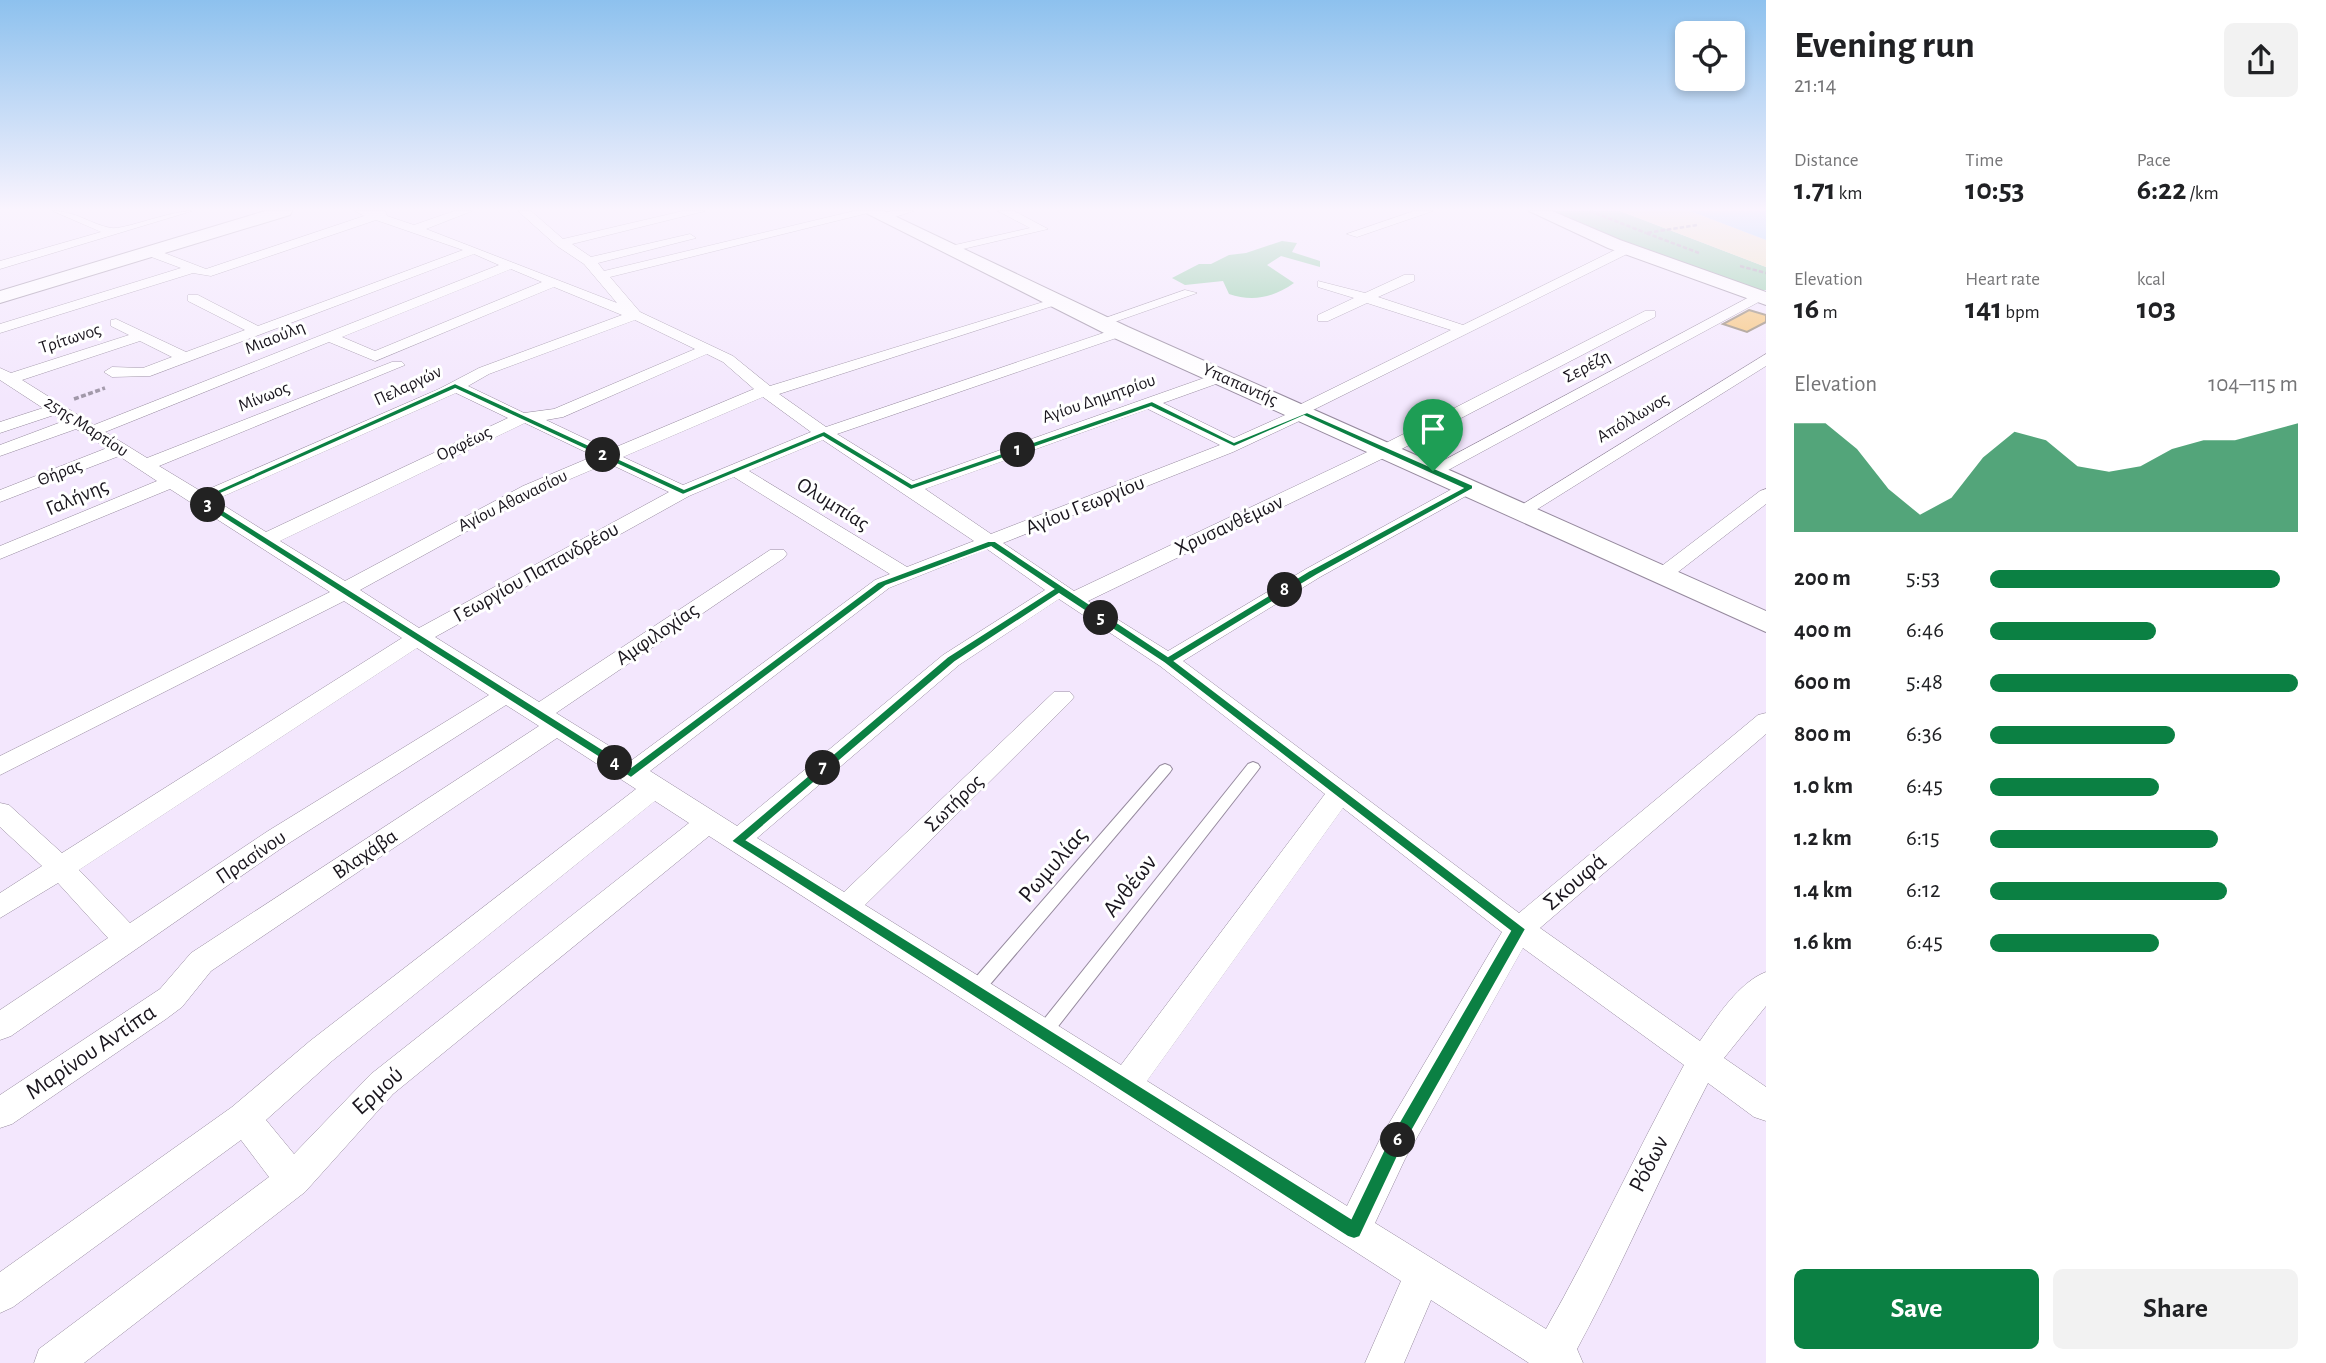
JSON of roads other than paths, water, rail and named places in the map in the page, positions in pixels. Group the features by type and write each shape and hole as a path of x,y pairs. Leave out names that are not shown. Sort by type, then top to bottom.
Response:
{"street":[{"path":"0,297 74,275"},
{"path":"0,330 188,275"},
{"path":"112,372 138,373 185,358 407,275"},
{"name":"Μιαούλη","path":"0,451 86,426 330,337 486,275"},
{"path":"532,275 635,315 728,359 792,413 911,488 1066,595 1168,661 1519,929 1766,1107"},
{"path":"604,275 635,315"},
{"name":"Υπαπαντής","path":"1001,275 1110,327 1766,623"},
{"name":"Αγίου Γεωργίου","path":"0,1294 244,1118 643,781 882,584 992,543 1234,445 1576,275"},
{"path":"1698,275 1763,298"},
{"path":"1323,318 1409,278"},
{"path":"330,337 375,356 552,283"},
{"path":"1323,284 1465,330"},
{"name":"Γεωργίου Παπανδρέου","path":"0,907 417,638 683,492 824,433 1110,327 1189,293"},
{"path":"194,298 257,331"},
{"name":"Σερέζη","path":"1433,471 1763,298"},
{"name":"Αγίου Αθανασίου","path":"0,766 344,592 500,504 607,457 767,391 1058,302"},
{"path":"1386,450 1650,314"},
{"name":"Πελαργών","path":"200,500 484,371 635,315"},
{"path":"117,323 185,358"},
{"name":"Τρίτωνος","path":"7,381 141,336"},
{"name":"Ορφέως","path":"264,541 491,430 525,418 557,415 677,365 708,348"},
{"name":"Απόλλωνος","path":"1521,511 1766,359"},
{"name":"Μίνωος","path":"145,465 397,365"},
{"name":"Αγίου Δημητρίου","path":"911,488 1152,404 1221,377"},
{"name":"25ης Μαρτίου","path":"7,381 56,407 1558,1359"},
{"path":"455,386 683,492"},
{"path":"1152,404 1234,445"},
{"path":"0,428 56,407"},
{"name":"Θήρας","path":"0,496 121,449"},
{"name":"Χρυσανθέμων","path":"738,841 951,660 1066,595 1386,450"},
{"name":"Ολυμπίας","path":"737,471 906,575"},
{"name":"Γαλήνης","path":"0,553 171,482"},
{"path":"1168,661 1314,573 1469,487"},
{"path":"1662,575 1766,495"},
{"name":"Αμφιλοχίας","path":"547,720 777,554"},
{"name":"Πρασίνου","path":"0,1027 277,838 507,694"},
{"name":"Σωτήρος","path":"845,908 1062,697"},
{"name":"Βλαχάβα","path":"180,988 201,962 547,720"},
{"name":"Σκουφά","path":"1354,1230 1393,1148 1519,929 1766,721"},
{"path":"1125,1086 1175,1013 1339,794"},
{"path":"0,813 60,867 128,941"},
{"name":"Ερμού","path":"53,1363 293,1180 382,1084 708,822"},
{"name":"Ρόδων","path":"1558,1359 1644,1169 1702,1063 1728,1026 1766,985"},
{"name":"Μαρίνου Αντίπα","path":"0,1113 155,1010 180,988"},
{"path":"244,1118 293,1180"},
{"path":"1384,1363 1423,1274"}],"lane":[{"name":"Ανθέων","path":"1043,1034 1253,767"},
{"name":"Ρωμυλίας","path":"975,990 1165,769"}]}
